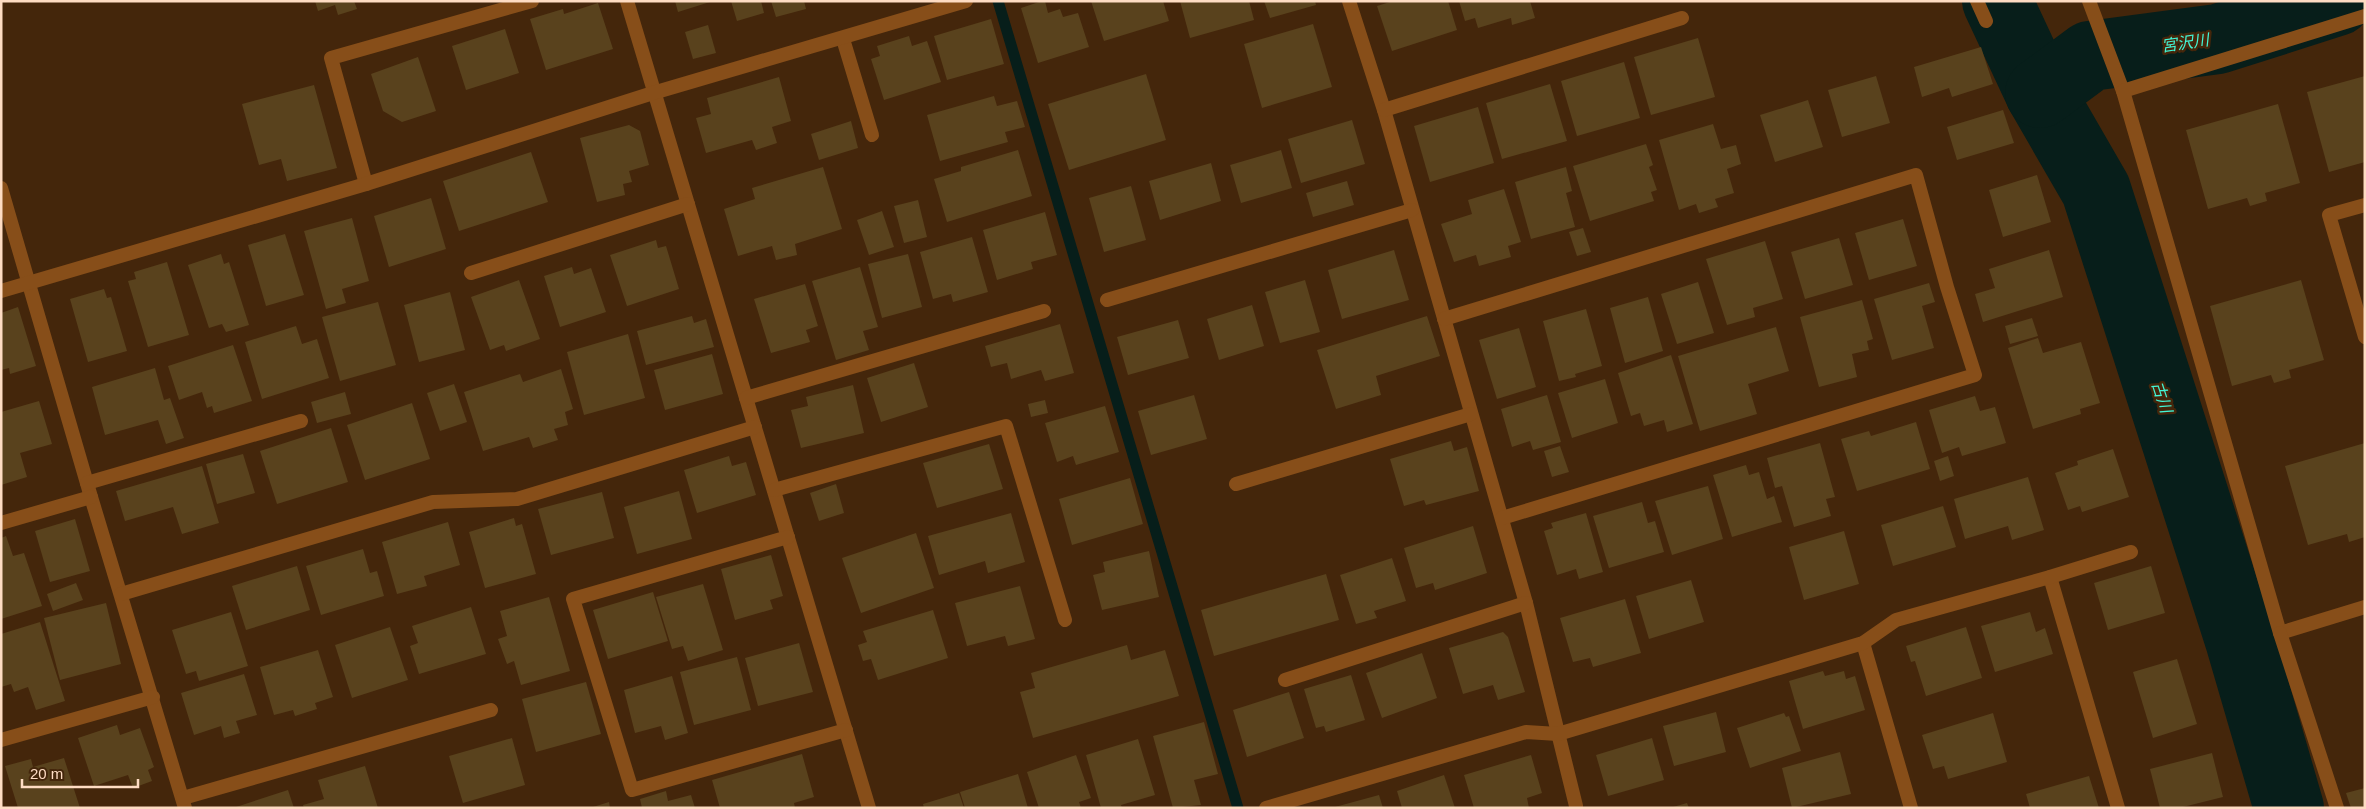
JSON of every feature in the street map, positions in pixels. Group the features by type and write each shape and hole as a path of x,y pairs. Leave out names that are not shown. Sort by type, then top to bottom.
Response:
{"street":[{"path":"366,184 331,58 532,1"},
{"path":"627,1 653,93 869,808"},
{"path":"1,291 366,184 653,93 843,39 966,1"},
{"path":"1349,1 1384,110 1526,603 1576,806"},
{"path":"1977,1 1986,21"},
{"path":"2089,1 2122,91 2280,633 2337,808"},
{"path":"2122,91 2365,16"},
{"path":"1384,110 1682,18"},
{"path":"843,39 872,135"},
{"path":"1444,319 1916,175 1947,287 1975,375 1502,518"},
{"path":"1,188 91,497 184,803 491,710"},
{"path":"471,273 688,204"},
{"path":"2365,205 2329,215 2365,336"},
{"path":"1107,300 1412,210"},
{"path":"746,398 1044,311"},
{"path":"1236,484 1471,414"},
{"path":"88,483 301,421"},
{"path":"774,490 1006,426 1065,620"},
{"path":"121,594 434,502 517,499 755,427"},
{"path":"1,522 91,497"},
{"path":"788,537 574,599 632,790 846,730"},
{"path":"1266,808 1526,732 1558,734 1863,643 1896,620 2050,577 2131,552"},
{"path":"2050,577 2118,808"},
{"path":"1285,680 1526,603"},
{"path":"2280,633 2365,606"},
{"path":"1863,643 1911,808"},
{"path":"1,740 153,697"}],"building":[{"path":"315,1 354,1 357,9 338,15 335,5 318,11"},
{"path":"675,1 710,1 710,2 678,12"},
{"path":"731,1 761,1 764,13 737,21"},
{"path":"771,1 804,1 806,9 776,17"},
{"path":"1045,1 1048,13 1060,9 1063,17 1078,13 1089,47 1038,63 1021,8"},
{"path":"1091,1 1163,1 1169,21 1104,41"},
{"path":"1180,1 1249,1 1254,20 1190,38"},
{"path":"1264,1 1315,1 1316,5 1270,18"},
{"path":"1393,1 1448,1 1457,30 1392,51 1377,6"},
{"path":"1459,1 1530,1 1535,18 1512,25 1511,18 1478,28 1475,18 1465,21"},
{"path":"598,3 613,49 546,70 530,19 563,9 564,14"},
{"path":"991,19 1004,64 947,80 934,36"},
{"path":"1313,24 1332,87 1262,108 1244,44"},
{"path":"708,25 716,53 693,59 685,32"},
{"path":"505,29 519,73 466,90 452,46"},
{"path":"909,36 912,46 927,41 941,82 884,100 871,59 880,56 877,46"},
{"path":"1698,38 1715,97 1651,115 1634,57"},
{"path":"1981,47 1993,84 1952,97 1949,88 1922,97 1914,67"},
{"path":"418,57 436,111 402,122 383,111 371,74"},
{"path":"1624,62 1640,118 1577,136 1561,81"},
{"path":"1146,74 1166,140 1069,170 1048,104"},
{"path":"1876,76 1890,123 1842,137 1828,90"},
{"path":"2365,76 2365,162 2329,172 2307,92"},
{"path":"779,77 791,121 772,127 777,143 756,150 752,140 706,153 696,118 711,114 707,98"},
{"path":"1550,84 1567,141 1502,159 1486,103"},
{"path":"314,85 337,168 287,181 281,159 259,165 242,104"},
{"path":"994,96 997,106 1017,101 1025,127 1005,132 1008,142 940,161 927,115"},
{"path":"1808,100 1823,147 1775,162 1760,115"},
{"path":"2278,104 2300,183 2265,193 2267,201 2250,206 2247,198 2208,209 2186,130"},
{"path":"1478,107 1494,163 1430,182 1414,126"},
{"path":"2003,110 2014,143 1957,160 1947,127"},
{"path":"1352,120 1365,164 1301,183 1288,139"},
{"path":"851,121 858,148 819,160 811,134"},
{"path":"1713,124 1721,149 1736,145 1741,164 1727,169 1734,193 1715,199 1718,207 1699,213 1696,204 1679,210 1659,140"},
{"path":"629,125 640,131 649,165 629,171 632,182 623,184 625,195 597,202 580,138"},
{"path":"1646,144 1653,165 1649,167 1657,190 1651,192 1654,201 1590,221 1573,166"},
{"path":"1018,150 1032,196 947,222 934,179 961,171 961,167"},
{"path":"1281,150 1292,188 1241,203 1230,165"},
{"path":"531,152 548,202 459,231 443,181"},
{"path":"1211,163 1221,201 1160,220 1149,181"},
{"path":"823,167 842,229 795,244 797,255 776,260 772,246 738,256 724,209 755,199 752,188"},
{"path":"1566,167 1572,191 1566,193 1575,227 1531,239 1515,182"},
{"path":"2037,175 2051,222 2003,237 1989,190"},
{"path":"1347,181 1354,205 1313,217 1306,193"},
{"path":"1131,186 1146,240 1104,252 1089,198"},
{"path":"1504,189 1521,242 1508,246 1511,257 1479,266 1476,255 1454,262 1441,224 1472,214 1468,200"},
{"path":"431,198 446,249 389,267 374,216"},
{"path":"918,200 927,237 904,243 894,206"},
{"path":"882,211 894,247 869,255 857,220"},
{"path":"1045,212 1057,255 1031,262 1033,269 997,280 983,230"},
{"path":"352,218 369,281 342,289 346,303 326,309 304,231"},
{"path":"1903,219 1917,266 1869,280 1855,233"},
{"path":"1583,228 1591,252 1577,256 1569,232"},
{"path":"285,234 304,295 266,306 248,245"},
{"path":"972,237 988,292 953,302 951,294 933,299 920,252"},
{"path":"1839,238 1853,285 1805,299 1791,252"},
{"path":"656,240 658,248 666,246 679,289 627,306 610,255"},
{"path":"1765,241 1783,299 1753,308 1755,317 1727,325 1706,259"},
{"path":"1394,250 1409,300 1342,319 1328,270"},
{"path":"2049,250 2063,297 1983,322 1975,294 1995,288 1989,269"},
{"path":"221,254 224,264 229,262 249,325 226,332 222,324 209,328 188,265"},
{"path":"908,254 922,307 882,318 868,264"},
{"path":"167,262 189,335 148,347 128,281 136,279 134,272"},
{"path":"572,267 574,274 591,268 606,312 560,327 544,276"},
{"path":"860,267 878,327 863,331 869,350 836,360 812,281"},
{"path":"519,280 540,339 506,351 504,345 490,350 471,297"},
{"path":"1305,280 1320,332 1280,343 1265,292"},
{"path":"2301,280 2324,360 2289,370 2291,378 2274,383 2271,375 2232,386 2210,306"},
{"path":"1698,282 1714,333 1677,344 1661,294"},
{"path":"1929,283 1935,302 1922,306 1934,348 1892,360 1874,299"},
{"path":"805,284 818,326 806,330 810,342 771,353 754,299"},
{"path":"104,289 107,298 111,297 127,351 88,362 70,299"},
{"path":"450,292 465,350 419,362 404,305"},
{"path":"1648,297 1663,351 1625,363 1610,308"},
{"path":"1862,300 1873,339 1867,341 1869,350 1852,354 1857,377 1819,387 1800,317"},
{"path":"378,302 396,365 340,381 322,317"},
{"path":"1252,305 1264,346 1219,360 1207,319"},
{"path":"18,307 36,366 10,374 9,368 1,370 1,313"},
{"path":"1586,309 1602,366 1575,374 1576,377 1559,381 1543,321"},
{"path":"692,316 694,323 706,319 714,347 646,365 637,331"},
{"path":"1427,316 1440,356 1376,376 1381,395 1336,409 1317,350"},
{"path":"2032,318 2038,336 2010,344 2005,326"},
{"path":"1178,320 1189,358 1128,375 1117,337"},
{"path":"1060,324 1074,373 1045,381 1041,370 1011,379 1007,363 991,367 985,346"},
{"path":"296,326 302,344 317,339 329,378 262,399 245,342"},
{"path":"1776,327 1789,371 1748,384 1757,414 1700,431 1678,356"},
{"path":"1519,328 1536,387 1497,399 1479,340"},
{"path":"628,334 645,398 584,415 567,352"},
{"path":"2038,338 2043,353 2081,342 2100,403 2080,409 2081,414 2033,429 2008,348"},
{"path":"233,345 252,401 214,413 212,406 207,408 202,392 179,400 168,366"},
{"path":"712,354 723,394 665,410 654,370"},
{"path":"1671,355 1693,424 1667,432 1664,420 1644,426 1640,413 1631,416 1618,373"},
{"path":"914,363 928,407 881,422 867,378"},
{"path":"155,368 164,400 170,398 184,438 166,444 158,420 105,435 92,387"},
{"path":"561,369 573,409 565,412 568,425 554,429 558,440 533,448 529,437 483,451 464,392 520,374 523,382"},
{"path":"1605,379 1618,423 1572,438 1558,393"},
{"path":"454,384 467,422 440,431 427,393"},
{"path":"853,385 864,433 801,448 791,410 808,406 806,397"},
{"path":"345,392 351,414 317,423 311,402"},
{"path":"1194,395 1207,439 1151,455 1138,411"},
{"path":"1547,395 1561,442 1533,450 1530,441 1512,447 1501,409"},
{"path":"1975,396 1980,411 1995,407 2006,443 1962,456 1959,447 1942,453 1929,410"},
{"path":"1045,400 1048,413 1031,417 1028,404"},
{"path":"39,401 52,444 20,453 27,477 1,485 1,412"},
{"path":"412,403 430,459 365,480 347,425"},
{"path":"1105,406 1119,452 1076,465 1073,456 1057,462 1045,423"},
{"path":"1916,422 1930,469 1857,491 1841,439 1869,431 1871,436"},
{"path":"331,428 348,482 277,504 260,451"},
{"path":"1451,441 1454,451 1467,447 1479,491 1426,505 1424,500 1404,506 1390,459"},
{"path":"1820,443 1835,497 1826,499 1831,516 1794,527 1782,486 1775,488 1767,458"},
{"path":"2365,443 2365,537 2349,542 2347,534 2308,545 2285,466"},
{"path":"989,444 1003,489 937,508 923,463"},
{"path":"1560,446 1569,472 1552,477 1544,451"},
{"path":"2113,449 2129,497 2082,512 2080,506 2068,510 2055,473 2078,465 2077,461"},
{"path":"243,454 255,493 217,504 206,464"},
{"path":"729,456 732,466 746,462 756,495 697,513 684,470"},
{"path":"1948,456 1954,476 1940,481 1934,461"},
{"path":"1746,465 1749,475 1759,472 1767,499 1774,496 1782,522 1732,537 1713,475"},
{"path":"202,466 219,523 182,534 173,507 125,521 116,491"},
{"path":"2028,477 2044,530 2012,540 2008,526 1965,539 1954,499"},
{"path":"1130,478 1143,524 1072,545 1059,499"},
{"path":"836,484 844,513 819,521 810,493"},
{"path":"1708,486 1723,539 1672,555 1655,501"},
{"path":"679,491 692,539 637,554 624,507"},
{"path":"602,492 614,538 551,555 538,509"},
{"path":"1642,502 1648,523 1655,521 1664,552 1609,568 1593,516"},
{"path":"1943,506 1956,547 1893,566 1881,525"},
{"path":"1011,513 1025,562 988,573 985,561 939,575 928,536"},
{"path":"1586,513 1603,572 1579,579 1576,569 1557,575 1544,531 1553,528 1551,523"},
{"path":"514,518 516,526 522,524 536,574 485,588 469,532"},
{"path":"75,519 90,571 50,582 35,531"},
{"path":"448,522 460,565 424,576 427,586 397,594 382,542"},
{"path":"1473,526 1487,573 1435,590 1433,583 1416,588 1404,548"},
{"path":"1844,531 1859,584 1804,600 1789,547"},
{"path":"916,533 934,588 861,613 842,558"},
{"path":"6,536 13,556 24,553 42,606 1,619 1,538"},
{"path":"363,549 370,573 377,571 384,596 321,615 306,566"},
{"path":"1149,551 1159,597 1102,610 1093,575 1105,572 1103,562"},
{"path":"771,555 783,596 770,600 773,609 735,620 721,569"},
{"path":"1392,558 1406,601 1374,611 1377,618 1356,624 1340,575"},
{"path":"297,566 310,610 246,630 232,586"},
{"path":"2151,566 2165,613 2108,630 2094,583"},
{"path":"1326,574 1339,620 1214,656 1201,610"},
{"path":"1691,580 1704,622 1649,639 1636,596"},
{"path":"76,583 83,600 53,611 47,594"},
{"path":"703,584 723,650 688,661 683,646 672,649 656,597"},
{"path":"1020,586 1035,639 1008,646 1005,636 967,646 955,603"},
{"path":"653,592 668,641 608,659 593,610"},
{"path":"549,597 570,671 521,685 514,661 507,664 498,639 507,636 500,611"},
{"path":"1625,599 1641,653 1593,667 1590,658 1573,662 1560,618"},
{"path":"106,603 121,664 60,680 44,618"},
{"path":"471,607 486,654 419,674 410,646 418,643 412,626"},
{"path":"933,610 948,658 878,680 871,659 863,661 858,645 867,642 863,631"},
{"path":"231,612 248,666 199,681 196,671 186,674 172,630"},
{"path":"2030,612 2036,632 2045,628 2053,654 1995,672 1981,626"},
{"path":"40,622 65,701 36,710 28,687 14,692 11,684 1,687 1,634"},
{"path":"390,627 408,680 352,698 335,645"},
{"path":"1966,627 1982,678 1926,696 1915,661 1911,662 1906,646"},
{"path":"1503,632 1508,637 1525,692 1498,700 1493,685 1463,694 1449,648"},
{"path":"799,643 813,692 758,706 745,658"},
{"path":"1127,645 1131,660 1165,650 1179,696 1033,738 1020,692 1035,688 1031,673"},
{"path":"318,650 333,697 315,703 317,709 295,716 293,710 274,715 260,667"},
{"path":"1422,653 1437,698 1382,718 1366,673"},
{"path":"737,657 751,710 694,725 680,672"},
{"path":"2177,659 2197,724 2153,738 2133,672"},
{"path":"1823,671 1825,676 1844,671 1846,679 1855,676 1865,710 1803,729 1789,681"},
{"path":"244,674 257,715 236,721 240,733 224,738 221,726 194,735 181,693"},
{"path":"1351,675 1365,720 1326,732 1324,726 1316,728 1304,689"},
{"path":"672,676 688,733 665,740 661,726 635,733 624,690"},
{"path":"586,682 601,734 536,752 522,699"},
{"path":"1289,692 1304,738 1247,757 1233,710"},
{"path":"1716,712 1726,752 1674,766 1663,726"},
{"path":"1784,713 1786,717 1789,716 1801,751 1750,768 1737,728"},
{"path":"1993,713 2007,762 1948,779 1944,766 1933,769 1922,735"},
{"path":"1204,722 1218,774 1194,780 1201,805 1173,808 1153,736"},
{"path":"117,725 120,735 140,728 154,767 148,770 152,781 133,788 128,775 94,786 78,738"},
{"path":"512,738 525,785 463,803 449,756"},
{"path":"1652,738 1664,780 1608,796 1596,755"},
{"path":"1138,739 1155,795 1121,805 1122,808 1101,808 1086,755"},
{"path":"1840,752 1851,794 1792,808 1782,768"},
{"path":"2212,753 2223,797 2179,808 2160,808 2150,769"},
{"path":"802,754 814,797 794,803 795,808 720,808 712,780"},
{"path":"1076,755 1091,798 1079,802 1081,808 1039,808 1027,772"},
{"path":"1531,755 1542,793 1527,798 1529,808 1474,808 1464,775"},
{"path":"64,758 80,808 18,808 5,766 31,759 33,767"},
{"path":"365,766 378,808 304,808 303,805 324,799 318,780"},
{"path":"1018,774 1028,808 965,808 960,792"},
{"path":"1444,775 1455,808 1402,808 1397,791"},
{"path":"2089,776 2099,808 2030,808 2026,794"},
{"path":"2365,788 2365,808 2351,808 2346,793"},
{"path":"288,790 294,808 236,808 236,807"},
{"path":"666,791 668,801 691,795 695,808 642,808 640,799"},
{"path":"959,793 964,808 924,808 923,804"},
{"path":"1379,795 1383,808 1335,808 1335,807"},
{"path":"609,802 610,808 593,808 593,807"},
{"path":"1687,803 1689,808 1673,808 1673,807"}],"waterway":[{"path":"998,1 1238,808"},
{"name":"古川","path":"1997,1 2040,93 2096,190 2240,640 2289,808"},
{"name":"宮沢川","path":"2040,93 2090,56 2218,39 2337,1"}]}
